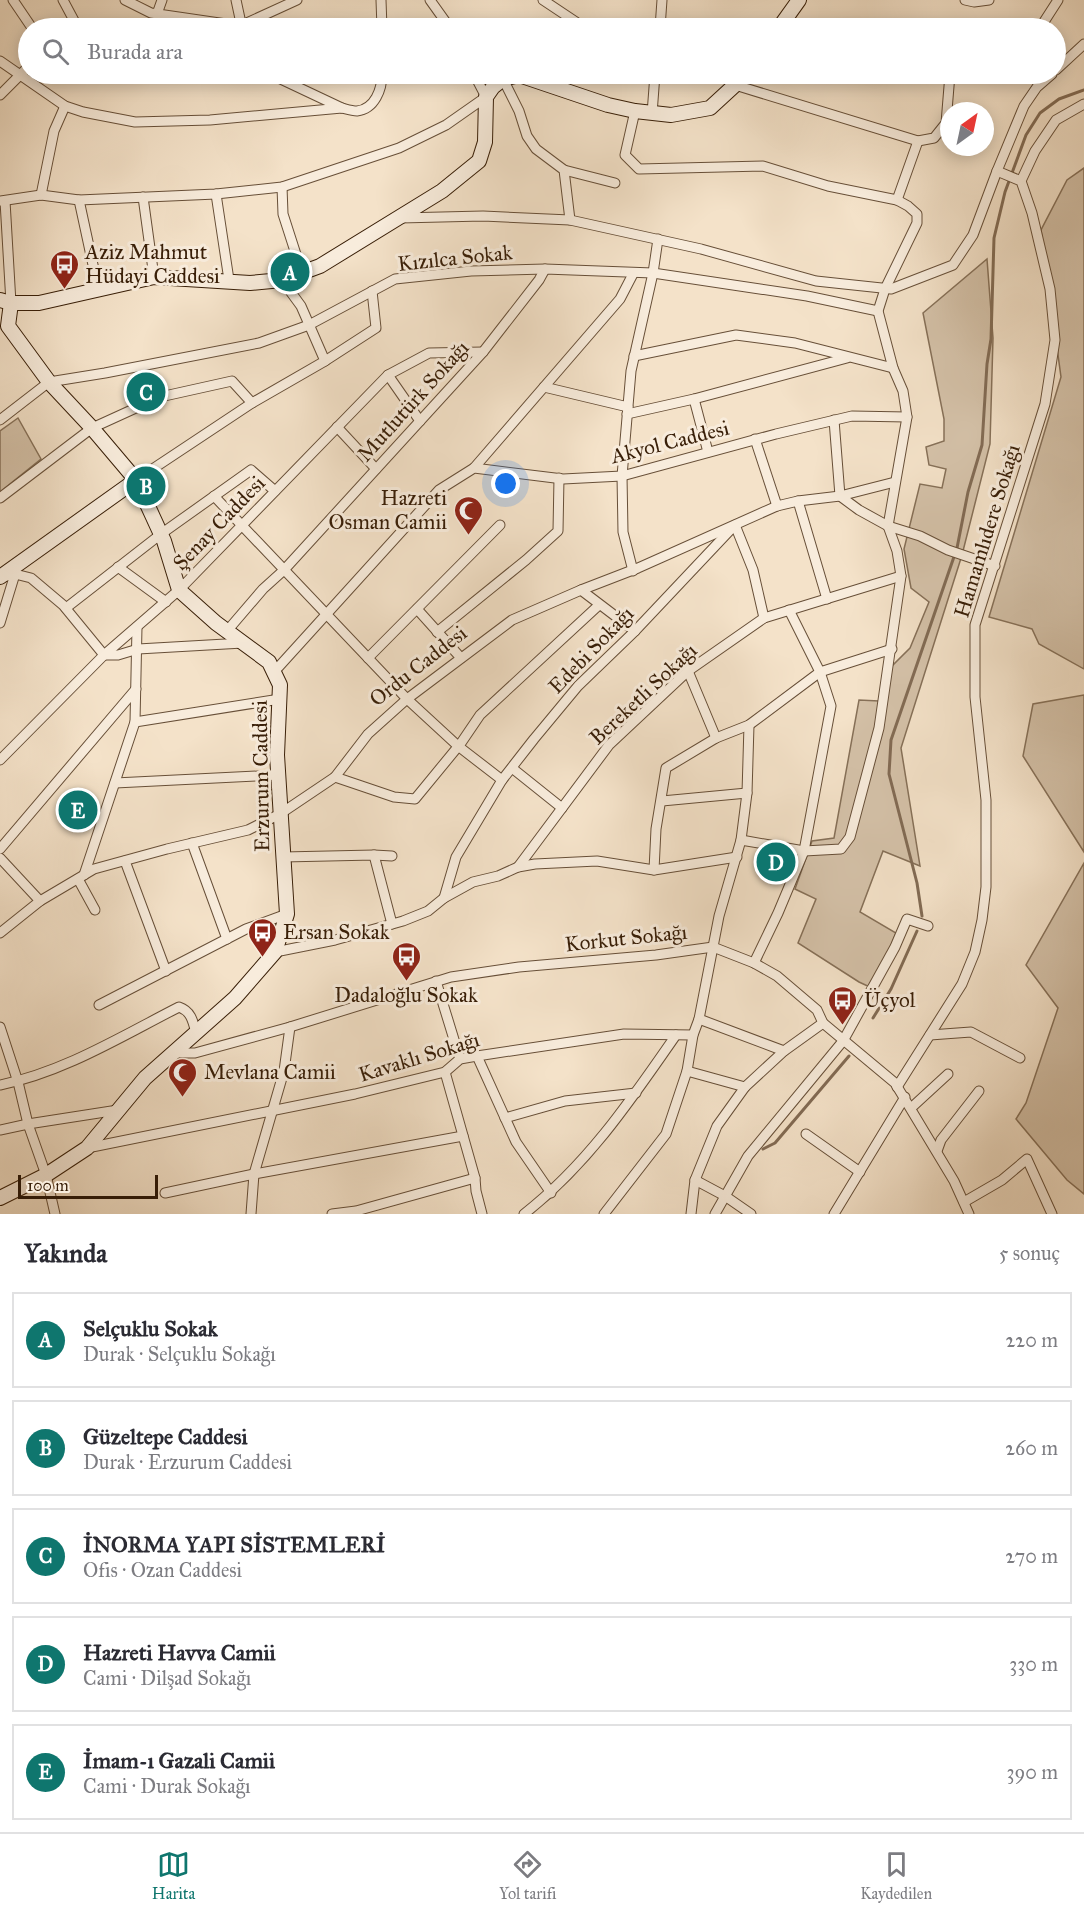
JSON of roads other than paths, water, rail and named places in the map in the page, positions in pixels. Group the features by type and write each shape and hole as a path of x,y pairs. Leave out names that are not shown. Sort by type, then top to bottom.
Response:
{"street":[{"path":"13,0 25,18"},
{"path":"63,0 71,18"},
{"path":"125,0 157,14 183,18"},
{"path":"157,14 162,0"},
{"path":"236,0 239,18"},
{"path":"260,18 297,0"},
{"path":"381,0 382,18"},
{"path":"430,0 443,18"},
{"path":"543,0 570,18"},
{"path":"661,18 662,0"},
{"path":"786,18 799,0"},
{"path":"971,1 989,0"},
{"path":"1046,18 1058,0"},
{"path":"1066,61 1084,44"},
{"path":"0,61 18,75"},
{"path":"0,95 18,77"},
{"path":"31,84 65,106 83,112 135,122 210,120 342,108"},
{"path":"291,84 342,108 358,111 374,102 382,84"},
{"path":"6,301 39,303 154,277 250,283 282,280 320,266 442,191 479,162 485,142 486,97 479,84"},
{"path":"179,590 161,534 136,480 4,329 6,301 3,201 41,195 79,200 216,194 282,187 399,148 446,125 486,97 497,84"},
{"path":"506,84 519,111 527,136 536,148 564,170 615,183"},
{"path":"546,84 608,105 652,114 670,115 710,108 735,85 918,141 934,138 946,123 949,84"},
{"path":"652,114 654,84"},
{"path":"399,218 483,216 570,220 658,239 816,281 891,290 953,266 973,235 996,171 1024,106 1040,84"},
{"path":"996,171 1014,178 1056,120 1084,104"},
{"path":"41,195 54,131 65,106"},
{"path":"635,111 625,155 639,169 763,166 828,186 897,200 917,214 917,223 885,289 878,311 893,368 903,391 907,417 888,526 897,551 901,576 879,728 850,837 841,849 804,850 741,840"},
{"path":"897,200 918,141"},
{"path":"564,170 570,220"},
{"name":"Hamamlıdere Sokağı","path":"897,1087 962,984 975,952 982,920 986,887 986,800 975,697 975,624 1045,404 1055,340 1050,289 1032,213 1014,178"},
{"path":"282,187 283,214 302,273"},
{"path":"216,194 229,280"},
{"path":"143,197 154,277"},
{"path":"79,200 98,288"},
{"path":"633,570 623,531 622,476 631,371 653,273 658,239"},
{"name":"Kızılca Sokak","path":"49,382 258,343 309,325 394,279 471,271 545,268 633,274 653,273 807,296 878,311"},
{"name":"Mutlutürk Sokağı","path":"227,631 262,589 284,570 483,352 539,280 545,268"},
{"path":"274,672 439,490 474,468 620,299 633,274"},
{"path":"282,280 301,306 324,361"},
{"path":"0,576 136,480 252,403 376,328 372,291"},
{"path":"634,356 736,335 795,344 893,368"},
{"name":"Şenay Caddesi","path":"0,760 104,655 179,590 388,375 429,353 483,352"},
{"path":"544,387 628,411 694,399 849,357"},
{"path":"388,375 420,421"},
{"path":"0,498 92,428 160,397 232,381 252,403"},
{"path":"0,420 49,382"},
{"path":"694,399 708,452"},
{"name":"Akyol Caddesi","path":"474,468 559,478 622,476 755,439 834,420 852,417 907,417"},
{"path":"834,420 840,496 859,510 888,526 920,536 951,552 995,566"},
{"path":"337,427 376,469"},
{"path":"755,439 777,506"},
{"path":"66,608 161,534 251,470 276,491"},
{"path":"437,632 558,531 559,478"},
{"name":"Ordu Caddesi","path":"0,933 40,901 94,869 248,830 280,814 335,777 368,734 407,699 512,620 633,570 777,506 840,496 895,482"},
{"path":"214,496 407,699 458,746 502,780"},
{"path":"798,501 827,599"},
{"path":"368,658 500,525"},
{"path":"735,525 753,570 764,618"},
{"name":"Edebi Sokağı","path":"444,898 456,857 502,780 578,686 635,631 735,525"},
{"path":"118,567 166,602"},
{"path":"0,576 15,574 31,578 66,608 104,655 118,656 138,649 243,643"},
{"path":"0,623 15,574"},
{"name":"Bereketli Sokağı","path":"518,867 609,745 688,671 764,618 901,576"},
{"name":"Erzurum Caddesi","path":"0,1198 46,1175 87,1148 145,1078 235,998 275,952 287,914 278,776 280,685 269,662 227,631 179,590"},
{"path":"581,590 635,631"},
{"path":"335,777 394,797 415,799 480,715 599,605"},
{"path":"417,609 461,658"},
{"path":"754,963 804,850 831,706 820,672 789,610"},
{"path":"95,910 81,877 135,722 138,649 136,627"},
{"path":"654,870 656,829 666,768 716,738 748,725 820,672 892,649"},
{"path":"688,671 716,738"},
{"path":"0,849 136,689"},
{"path":"135,722 280,699"},
{"path":"604,1214 666,1134 687,1071 719,916 741,840 747,793 748,725"},
{"path":"512,768 562,808"},
{"path":"115,783 278,776"},
{"path":"662,801 747,793"},
{"path":"192,843 227,939"},
{"path":"374,855 392,924"},
{"path":"283,857 392,856"},
{"path":"275,952 335,940 392,924 428,911 444,898 473,882 498,876 518,867 597,861 654,870 737,857"},
{"path":"0,858 40,901"},
{"path":"125,861 166,970"},
{"path":"99,1005 246,929 287,914"},
{"path":"715,1214 748,1156 843,1041 895,947 907,919 928,926"},
{"name":"Korkut Sokağı","path":"173,1053 195,1053 290,1027 436,981 519,967 656,955 713,946 754,963 777,976 817,1010 823,1023 897,1087 937,1151 969,1214"},
{"path":"436,981 460,1059"},
{"path":"0,1085 18,1082 76,1060 179,1007 191,1016 196,1033"},
{"path":"699,1019 784,1051"},
{"path":"691,1214 695,1180 717,1126 745,1087 784,1051 823,1023"},
{"path":"0,1027 18,1082 28,1124 46,1175 55,1214"},
{"path":"251,1214 254,1174 284,1071 290,1027"},
{"path":"930,1035 970,1032 1020,1058"},
{"name":"Kavaklı Sokağı","path":"87,1148 355,1094 445,1072 460,1059 624,1034 693,1035"},
{"path":"524,1214 551,1193 622,1114 675,1035"},
{"path":"477,1056 516,1143 551,1193"},
{"path":"687,1071 745,1087"},
{"path":"445,1072 475,1178 482,1214"},
{"path":"911,1108 948,1074"},
{"path":"937,1151 941,1140 978,1090"},
{"path":"505,1118 564,1101 636,1093"},
{"path":"834,1214 904,1097"},
{"path":"0,1130 118,1110"},
{"path":"807,1134 860,1172"},
{"path":"165,1193 254,1174 463,1136"},
{"path":"964,1202 1002,1180 1027,1159 1052,1214"},
{"path":"332,1214 356,1211 475,1178"},
{"path":"695,1180 725,1196 751,1214"}],"waterway":[{"path":"922,916 917,883 889,774 891,740 957,548 968,492 982,445 987,364 991,339 994,238 1005,192 1026,135 1040,113 1059,99 1084,90"},
{"path":"873,1018 891,989 917,931"},
{"path":"763,1149 775,1143 849,1056"}],"place":[{"name":"Selçuklu Sokak","path":"290,272"},
{"name":"Aziz Mahmut Hüdayi Caddesi","path":"64,290"},
{"name":"İNORMA YAPI SİSTEMLERİ","path":"146,392"},
{"name":"Güzeltepe Caddesi","path":"146,486"},
{"name":"Hazreti Osman Camii","path":"468,536"},
{"name":"İmam-ı Gazali Camii","path":"78,810"},
{"name":"Hazreti Havva Camii","path":"776,862"},
{"name":"Ersan Sokak","path":"262,958"},
{"name":"Dadaloğlu Sokak","path":"406,982"},
{"name":"Üçyol","path":"843,1026"},
{"name":"Mevlana Camii","path":"183,1098"}]}
